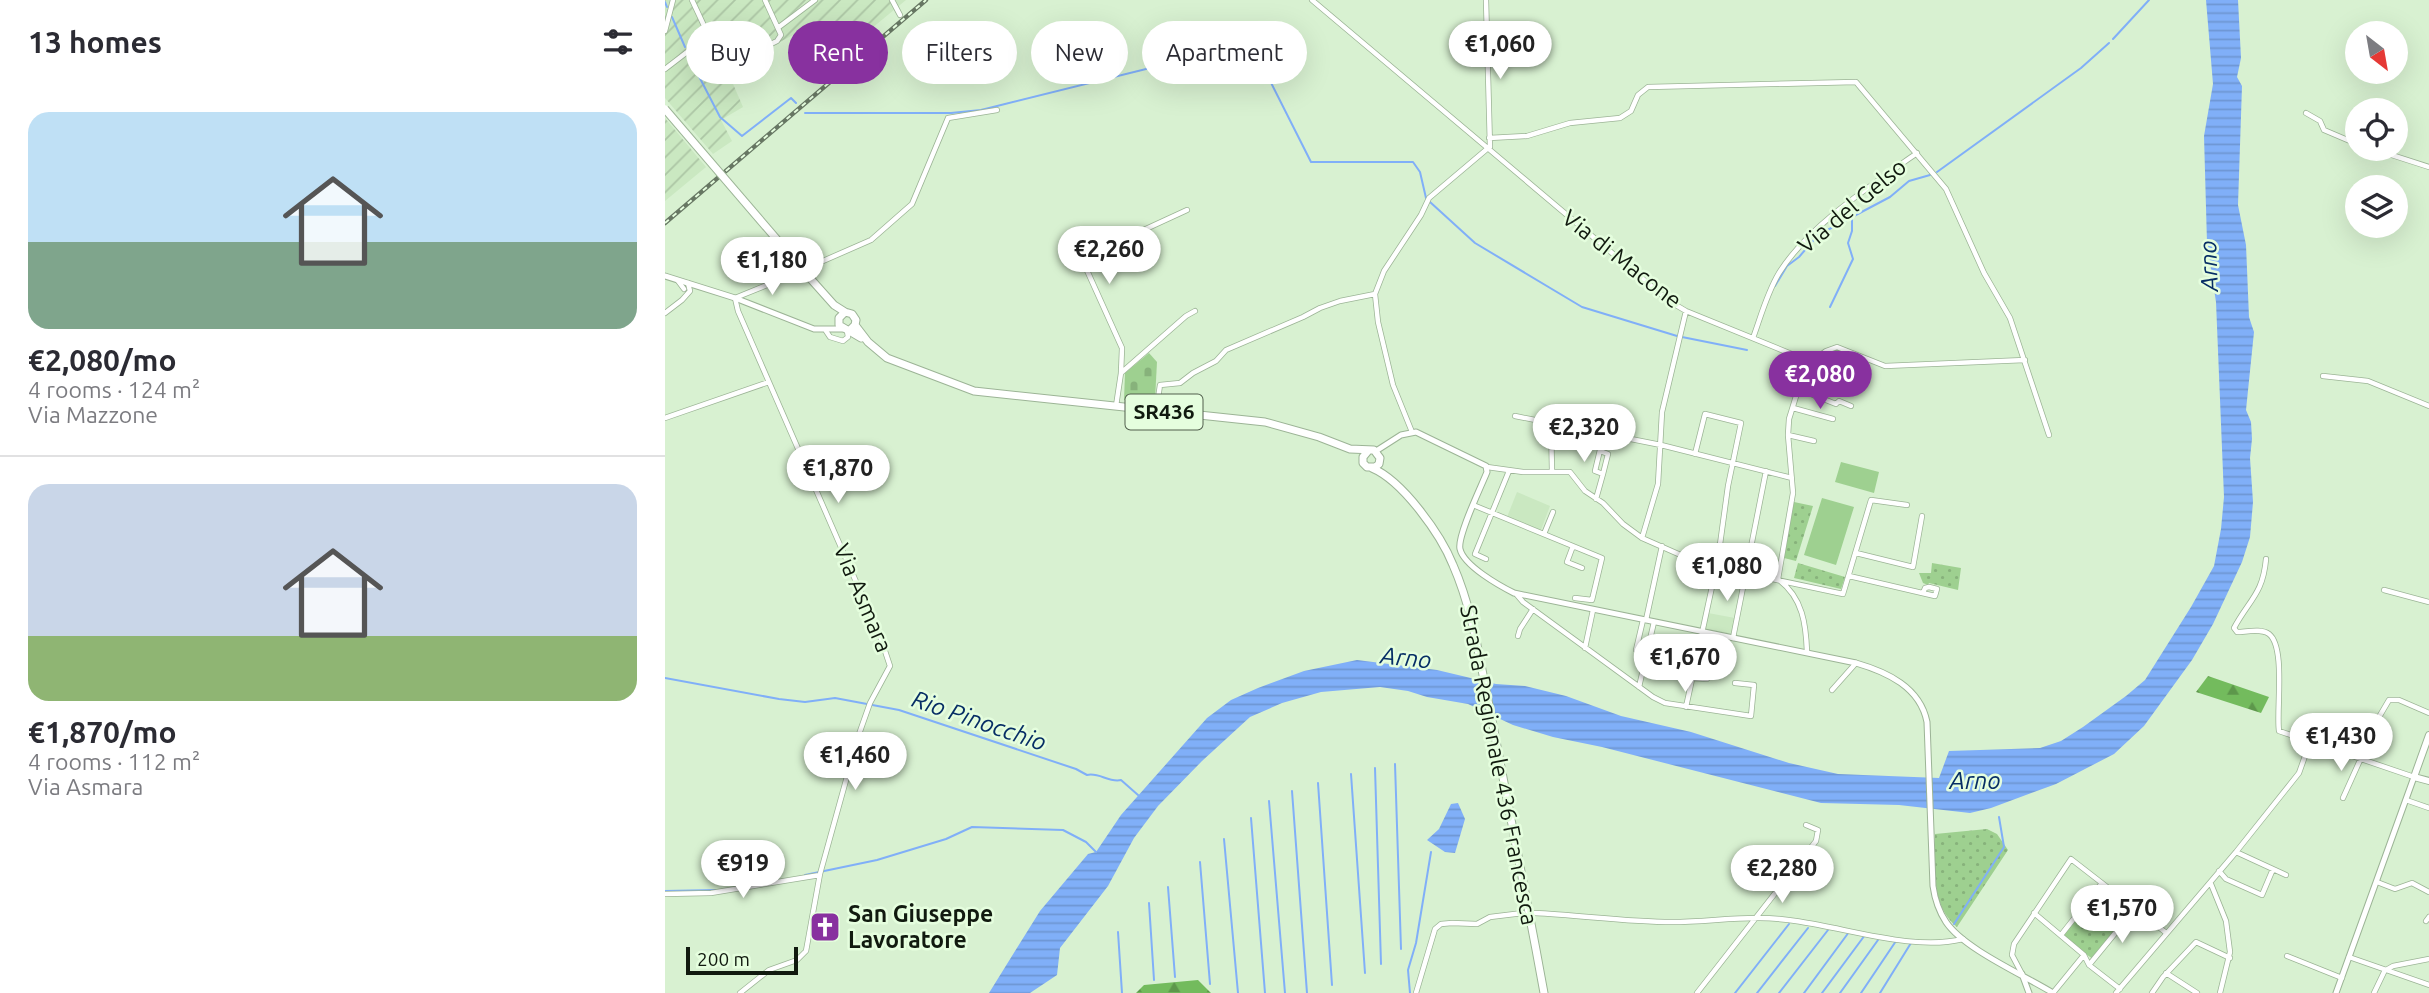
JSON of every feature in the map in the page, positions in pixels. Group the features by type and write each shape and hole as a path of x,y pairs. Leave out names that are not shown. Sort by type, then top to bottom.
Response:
{"main road":[{"name":"Strada Regionale 436 Francesca","path":"665,109 808,272 849,329 887,358 974,391 1265,422 1376,455 1387,476 1411,501 1451,560 1472,618 1544,993"},
{"name":"Strada Regionale 436 Francesca","path":"841,317 854,316 849,329"},
{"name":"Strada Regionale 436 Francesca","path":"1350,449 1366,466 1387,476"},
{"path":"1362,461 1363,455 1376,455 1378,465 1371,468"},
{"path":"2429,735 2414,777 2429,781"}],"street":[{"path":"665,31 673,0"},
{"path":"692,0 701,21"},
{"path":"765,0 781,35 774,42"},
{"path":"779,28 815,0"},
{"path":"892,0 900,15"},
{"name":"Via di Macone","path":"1312,0 1669,301 1686,311 1799,357 1805,367"},
{"path":"1412,432 1393,385 1378,322 1375,294 1384,271 1428,200 1490,147 1486,0"},
{"path":"665,69 686,53"},
{"path":"1489,138 1527,135 1570,124 1620,118 1631,111 1639,95 1648,87 1845,81 1860,84 1946,189 1984,273 2003,304 2025,360 2049,435"},
{"path":"808,272 871,240 912,204 947,115 997,110"},
{"path":"2306,113 2320,121 2324,130 2345,139"},
{"name":"Via del Gelso","path":"1753,338 1770,289 1790,258 1814,233 1869,187 1917,153"},
{"path":"2408,160 2429,167"},
{"path":"1116,407 1122,348 1085,266 1085,257 1187,211"},
{"path":"735,298 799,272"},
{"path":"665,275 735,298 814,329 849,329 848,337 843,341 830,337 827,330"},
{"path":"674,278 687,290"},
{"path":"665,313 686,296 692,283"},
{"path":"1143,410 1143,405 1157,405 1160,385 1180,383 1216,361 1226,350 1320,308 1375,294"},
{"name":"Via Asmara","path":"735,298 890,661 889,669 870,705 858,737 820,873 808,943 802,957 769,970 740,993"},
{"path":"1121,373 1195,311"},
{"path":"1641,538 1658,484 1663,412 1686,311"},
{"path":"827,330 841,317"},
{"path":"1778,579 1792,500 1788,435 1805,367 1826,351 1837,347 1885,366 2025,360"},
{"path":"2323,376 2368,381 2429,405"},
{"path":"665,418 769,382"},
{"path":"1798,389 1836,404 1839,401 1851,406"},
{"path":"1793,408 1833,419"},
{"path":"1686,707 1716,567 1741,423 1705,414 1695,454"},
{"path":"1515,415 1661,445 1792,478"},
{"path":"1551,422 1552,472"},
{"path":"1376,455 1402,435 1412,432 1487,467 1509,471 1570,472 1585,491 1641,538 1692,560 1716,567 1843,594 1871,500 1907,505"},
{"path":"1596,499 1608,454 1600,451 1604,433"},
{"path":"1788,435 1814,442"},
{"path":"1487,467 1460,541 1463,557 1496,583 1517,595 1585,649 1665,703 1751,716 1753,685 1735,683"},
{"path":"1486,559 1475,554 1509,471"},
{"path":"1733,638 1766,471"},
{"path":"1473,505 1573,546 1603,555 1592,600 1576,598"},
{"path":"1544,534 1553,512"},
{"path":"1856,553 1913,567 1921,516"},
{"path":"1719,545 1750,551"},
{"path":"1573,546 1567,562 1582,568"},
{"path":"1646,653 1636,650 1662,546"},
{"path":"2266,559 2265,579 2234,628 2237,632 2259,631 2272,637 2280,668 2278,730 2282,734 2414,777 2336,993"},
{"path":"1849,576 1923,593"},
{"path":"1778,579 1795,596 1805,625 1807,653"},
{"path":"1795,596 1799,583"},
{"path":"2384,590 2429,602"},
{"path":"1517,595 1856,663 1888,675 1904,685 1914,694 1924,711 1928,734 1936,902 1947,924 1963,939 2053,993 2084,955"},
{"path":"1518,636 1533,609"},
{"path":"1585,649 1593,610"},
{"path":"1639,687 1654,622"},
{"path":"1691,678 1707,679 1712,650 1724,653"},
{"path":"1832,690 1856,663"},
{"path":"2372,729 2389,700 2399,700 2429,713"},
{"path":"2034,913 2084,955 2089,965 2118,991 2299,773 2310,742"},
{"path":"2343,798 2361,758"},
{"path":"2406,800 2429,808"},
{"path":"1697,993 1816,841 1818,830 1806,825"},
{"path":"2236,852 2286,875"},
{"path":"2029,993 2011,950 2071,859 2165,932"},
{"path":"2219,871 2226,879 2262,895 2273,869"},
{"path":"665,894 711,892 820,873"},
{"path":"2377,882 2395,889 2412,883 2429,892"},
{"path":"2061,935 2102,883"},
{"path":"2210,883 2226,921 2230,958 2220,993"},
{"path":"2089,965 2149,892"},
{"path":"1416,993 1436,929 1441,925 1477,924 1490,918 1523,913"},
{"path":"1534,913 1671,922 1756,918 1913,941 1942,942 1963,939"},
{"path":"2152,993 2166,973 2196,942 2230,958"},
{"path":"2287,956 2342,978"},
{"path":"2349,957 2429,985"},
{"path":"2374,993 2385,970 2429,959"},
{"path":"2166,973 2197,993"},
{"path":"2059,993 2060,985"}],"shaded area":[{"path":"665,0 906,0 881,21 788,21 788,38 774,45 774,21 686,21 686,84 733,84 743,107 721,120 732,141 713,154 665,98"},
{"path":"665,118 706,167 665,201"},
{"path":"1517,492 1550,506 1541,530 1507,517"},
{"path":"1708,613 1735,618 1732,634 1705,629"}],"green space":[{"path":"1149,353 1157,362 1155,400 1124,400 1125,373"},
{"path":"1841,462 1879,472 1874,493 1835,482"},
{"path":"1822,498 1854,507 1836,565 1804,555"},
{"path":"1794,502 1813,506 1796,561 1784,558"},
{"path":"1798,563 1845,577 1841,589 1794,578"},
{"path":"1932,563 1961,568 1958,590 1923,583 1919,573 1931,573"},
{"path":"2208,676 2269,697 2261,713 2196,692"},
{"path":"1987,829 1997,834 2008,850 1957,927 1948,918 1938,896 1935,834"},
{"path":"2102,883 2135,909 2094,960 2061,935"},
{"path":"1198,980 1211,993 1136,993 1144,985"}],"water":[{"name":"Arno","path":"2206,0 2238,0 2241,58 2237,77 2242,86 2238,205 2246,245 2249,317 2254,332 2246,410 2251,422 2252,439 2250,458 2253,502 2250,537 2242,562 2213,624 2192,660 2144,726 2114,754 2056,784 1970,813 1899,805 1821,803 1553,737 1513,725 1468,704 1380,687 1321,692 1282,703 1250,717 1158,806 1134,838 1108,886 1060,948 1057,975 1030,993 989,993 1040,911 1088,854 1096,852 1121,815 1207,718 1231,700 1304,671 1357,660 1437,670 1566,696 1621,716 1691,732 1789,763 1838,774 1939,778 1949,751 2040,748 2061,741 2126,696 2145,680 2191,607 2214,566 2221,529 2224,497 2216,302 2207,243 2204,136 2213,84"},
{"path":"1458,803 1465,819 1455,853 1445,852 1427,840 1439,829 1451,804"}],"waterway":[{"path":"2113,39 2149,0"},
{"path":"665,2 667,7"},
{"path":"672,17 685,47"},
{"path":"805,113 951,113 981,110 1251,43 1311,162 1413,162 1420,172 1426,198"},
{"path":"1937,172 2081,68 2109,43"},
{"path":"703,84 720,117 742,136 791,98 796,103"},
{"path":"1775,286 1787,266 1799,257 1818,235 1890,197 1909,181 1930,175"},
{"path":"1430,202 1475,243 1582,307 1677,336"},
{"path":"1830,307 1853,259 1848,243 1852,219"},
{"path":"1682,337 1747,350"},
{"name":"Rio Pinocchio","path":"665,678 779,699 805,702 835,698 899,710 1087,775 1121,780 1138,795"},
{"path":"1395,764 1401,949"},
{"path":"1375,768 1381,964"},
{"path":"1351,774 1365,973"},
{"path":"1318,783 1332,985"},
{"path":"1292,791 1307,993"},
{"path":"1269,801 1285,993"},
{"path":"1954,924 2004,847 1999,817"},
{"path":"1251,818 1265,993"},
{"path":"805,875 877,860 946,839 972,827 1063,830 1086,842 1096,852"},
{"path":"1224,839 1238,993"},
{"path":"1410,993 1408,970 1416,943 1431,852"},
{"path":"1200,862 1210,984"},
{"path":"1168,887 1175,977"},
{"path":"665,891 716,890"},
{"path":"1149,903 1154,980"},
{"path":"1735,993 1789,924"},
{"path":"1757,993 1808,928"},
{"path":"1779,993 1828,930"},
{"path":"1118,932 1122,993"},
{"path":"1804,993 1849,932"},
{"path":"1822,993 1865,935"},
{"path":"1840,993 1878,940"},
{"path":"1861,993 1896,941"},
{"path":"1880,993 1911,943"}],"railway":[{"path":"665,223 926,0"}],"place":[{"name":"San Giuseppe Lavoratore","path":"825,927"}]}
